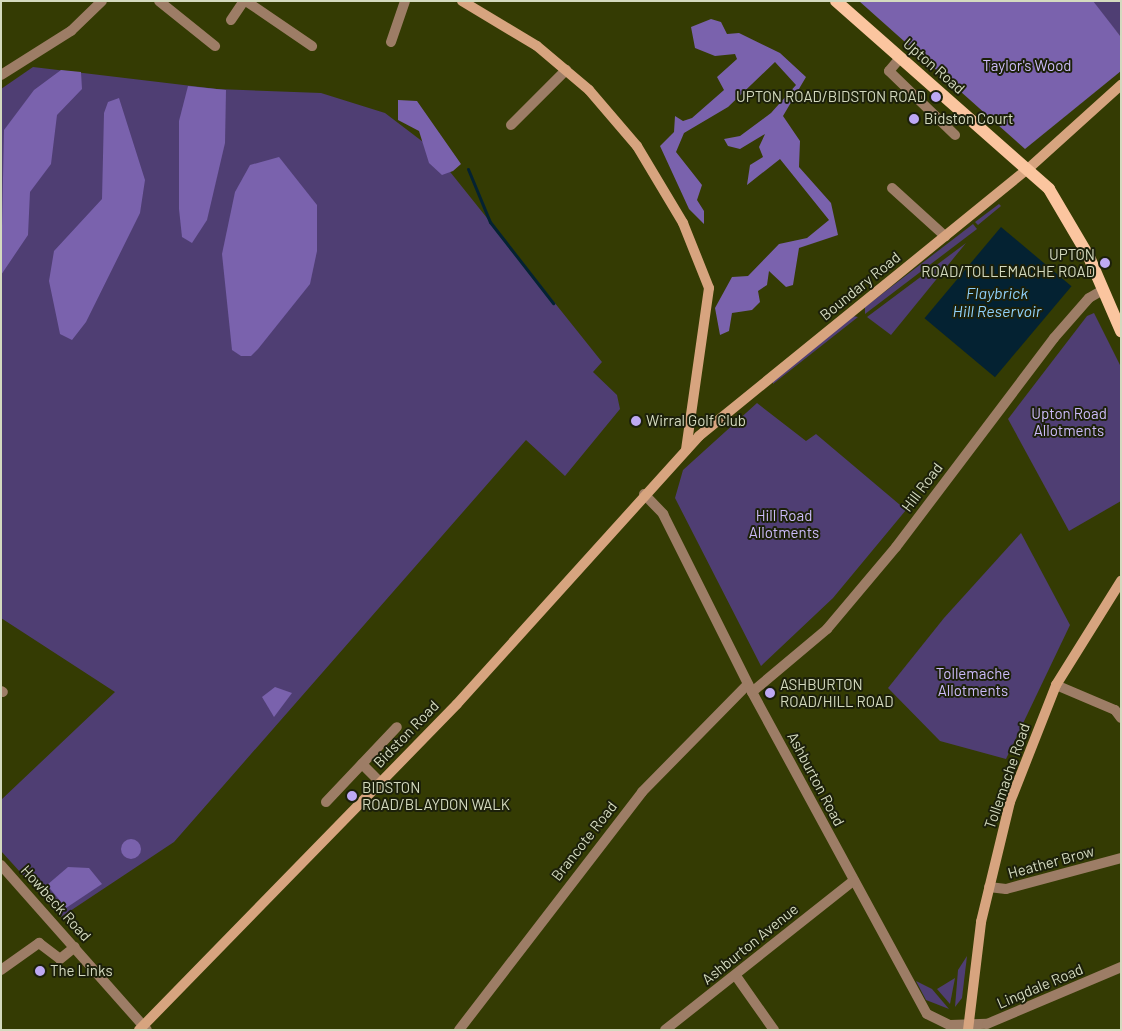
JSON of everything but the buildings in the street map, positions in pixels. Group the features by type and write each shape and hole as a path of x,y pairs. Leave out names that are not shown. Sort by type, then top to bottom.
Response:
{"main road":[{"path":"462,1 537,46 563,74 589,90 637,146 683,223 709,288 686,450"},
{"name":"Upton Road","path":"836,1 1029,168 1066,216 1121,331"},
{"name":"Boundary Road","path":"644,494 686,450 1029,168 1121,85"},
{"name":"Bidston Road","path":"143,1028 457,704 644,494"},
{"name":"Tollemache Road","path":"969,1027 989,887 1010,802 1056,685 1121,581"}],"street":[{"path":"4,70 71,31 102,1"},
{"path":"159,1 215,46"},
{"path":"231,20 245,1 312,46"},
{"path":"391,42 405,1"},
{"path":"900,58 890,72 955,135"},
{"path":"511,125 563,74"},
{"path":"892,188 945,236"},
{"name":"Hill Road","path":"750,688 827,629 896,546 1054,338 1089,298 1103,290"},
{"name":"Ashburton Road","path":"644,494 663,514 750,688 928,1014 938,1026 969,1027"},
{"path":"1056,685 1115,710 1121,718"},
{"name":"Brancote Road","path":"460,1030 642,792 750,688"},
{"path":"326,802 397,727"},
{"path":"362,764 380,782"},
{"name":"Heather Brow","path":"989,887 1015,887 1121,858"},
{"name":"Howbeck Road","path":"1,865 75,947 143,1028"},
{"name":"Ashburton Avenue","path":"665,1030 736,976 854,880"},
{"path":"1,970 39,943 60,959 75,947"},
{"name":"Lingdale Road","path":"969,1027 987,1024 1121,967"},
{"path":"736,976 774,1030"}],"green space":[{"name":"Taylor's Wood","path":"859,1 1093,1 1121,37 1121,71 1025,149"},
{"path":"1093,1 1121,1 1121,37 1093,4"},
{"path":"711,19 721,22 727,34 739,33 780,53 806,77 783,116 800,141 799,167 831,203 838,235 799,248 793,285 786,287 769,271 767,285 758,291 760,302 752,310 732,313 729,331 720,335 715,308 732,277 748,276 779,244 807,238 829,220 780,159 747,185 750,165 763,157 759,147 765,134 740,149 728,146 724,139 740,136 771,113 796,85 775,62 728,107 684,133 676,152 702,185 697,200 704,211 704,224 689,209 660,146 674,132 675,116 683,121 692,118 724,90 717,77 737,59 735,54 715,56 695,48 691,27"},
{"name":"Wirral Golf Club","path":"33,67 217,89 321,93 385,113 431,148 602,362 593,372 617,395 620,409 565,476 526,440 174,842 61,917 1,851 1,800 115,692 1,618 1,89"},
{"path":"61,70 81,72 82,89 57,115 51,164 30,192 28,235 1,275 4,130 34,90"},
{"path":"188,86 226,90 225,143 207,220 192,243 182,237 179,209 179,121"},
{"path":"119,98 145,180 140,213 86,322 72,340 60,334 49,281 54,251 102,199 104,113 108,102"},
{"path":"398,100 417,101 461,164 453,171 442,175 429,163 419,131 398,120"},
{"path":"279,157 317,205 317,251 310,284 258,349 251,356 241,356 232,350 222,254 235,192 250,165"},
{"path":"999,204 1001,206 978,225 975,222"},
{"path":"973,224 977,229 865,314 865,307"},
{"path":"966,243 891,335 867,317"},
{"name":"Upton Road Allotments","path":"1094,313 1121,367 1121,501 1069,531 1008,419 1087,316"},
{"path":"853,316 858,317 773,384 773,380"},
{"name":"Hill Road Allotments","path":"757,403 806,441 816,434 906,510 833,598 761,666 675,498 683,470"},
{"name":"Tollemache Allotments","path":"1021,533 1070,625 1006,759 940,741 888,688 944,618"},
{"path":"275,687 292,693 274,717 262,697"},
{"path":"131,839 138,842 141,849 138,856 131,859 124,856 121,849 124,842"},
{"path":"68,867 89,868 102,884 66,908 47,885"},
{"path":"967,956 962,998 955,1007 958,970"},
{"path":"955,978 950,1004 937,989"},
{"path":"916,981 932,989 949,1009 926,1000"}],"water":[{"name":"Flaybrick Hill Reservoir","path":"1001,227 1071,286 995,377 925,318"}],"waterway":[{"path":"468,169 490,222 553,303"}],"place":[{"name":"UPTON ROAD/BIDSTON ROAD","path":"936,97"},
{"name":"Bidston Court","path":"914,119"},
{"name":"UPTON ROAD/TOLLEMACHE ROAD","path":"1105,263"},
{"name":"Wirral Golf Club","path":"636,421"},
{"name":"ASHBURTON ROAD/HILL ROAD","path":"770,693"},
{"name":"BIDSTON ROAD/BLAYDON WALK","path":"352,796"},
{"name":"The Links","path":"40,971"}]}
